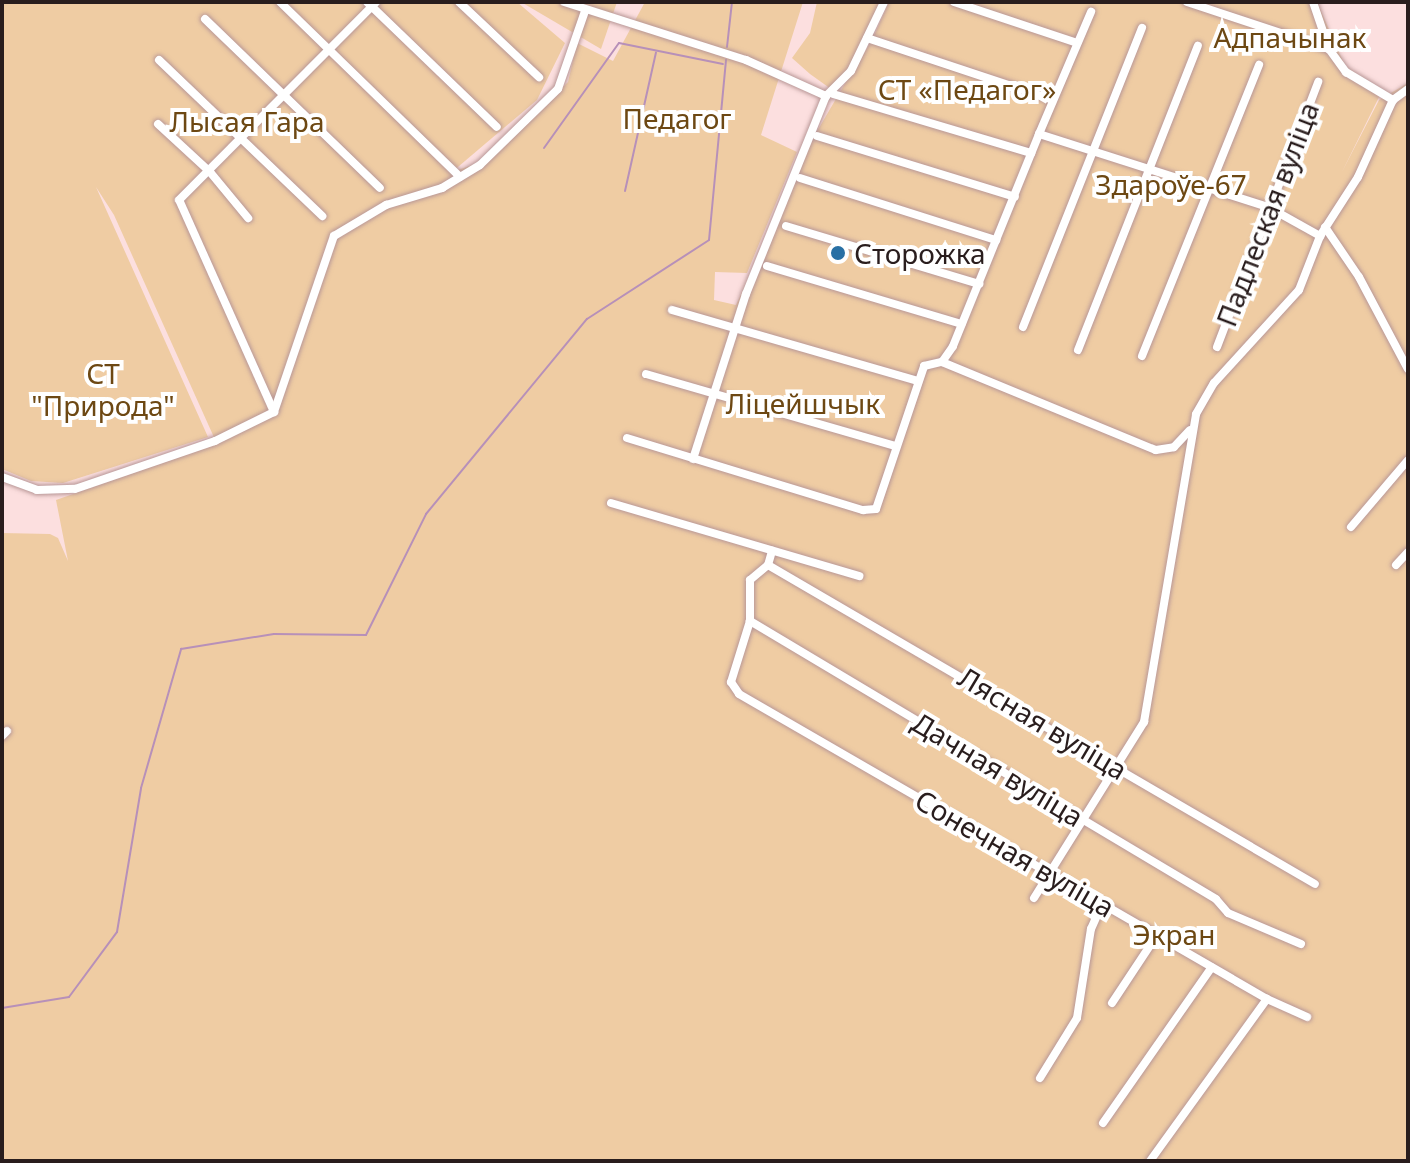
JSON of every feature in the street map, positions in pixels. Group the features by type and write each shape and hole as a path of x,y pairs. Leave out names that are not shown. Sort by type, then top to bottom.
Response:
{"street":[{"path":"280,2 460,177"},
{"path":"459,2 539,77"},
{"path":"564,2 746,60 829,95 1031,153"},
{"path":"693,459 746,294 829,95 867,38 884,2"},
{"path":"954,2 1077,43"},
{"path":"1187,2 1329,49"},
{"path":"274,412 179,200 241,141 372,3 497,127"},
{"path":"1311,3 1329,49 1346,72 1393,100"},
{"path":"2,477 37,490 75,489 215,441 274,412 334,236 386,205 460,177 480,165 558,89 585,11"},
{"path":"942,362 962,324 1091,12"},
{"path":"205,19 380,188"},
{"path":"1023,327 1142,28"},
{"path":"867,38 1053,100"},
{"path":"1078,350 1198,46"},
{"path":"159,60 322,216"},
{"path":"1142,356 1259,65"},
{"name":"Падлеская вуліца","path":"1217,347 1318,82"},
{"path":"627,438 863,510 878,505 918,381 929,362 942,362 1156,450 1174,447 1190,429 1214,383 1299,290 1320,236 1358,177 1393,100 1408,89"},
{"path":"158,124 210,172 248,218"},
{"path":"1039,134 1268,207 1320,236"},
{"path":"817,136 1015,197"},
{"path":"800,178 996,240"},
{"path":"786,226 979,284"},
{"path":"1325,227 1359,277 1408,369"},
{"path":"767,266 962,324"},
{"path":"672,310 918,381"},
{"path":"646,374 895,446"},
{"path":"1034,898 1144,722 1190,429"},
{"path":"1351,527 1408,460"},
{"path":"611,503 859,576"},
{"path":"750,621 750,580 768,565 772,551"},
{"path":"1396,565 1408,552"},
{"name":"Лясная вуліца","path":"768,565 1315,884"},
{"name":"Сонечная вуліца","path":"750,621 731,682 739,694 1267,999 1307,1017"},
{"name":"Дачная вуліца","path":"750,621 1216,899 1228,913 1301,944"},
{"path":"1040,1078 1077,1018 1091,929 1102,904"},
{"path":"1112,1003 1157,935"},
{"path":"1103,1123 1212,967"},
{"path":"1150,1161 1267,999"}],"green space":[{"path":"2,2 517,2 565,43 537,100 452,172 490,159 568,82 577,43 613,61 645,2 803,2 761,135 797,152 747,273 715,272 714,300 736,305 816,133 867,46 831,89 810,74 792,58 810,33 817,2 884,2 871,39 860,60 872,40 889,2 1317,2 1345,66 1382,91 1342,172 1379,100 1408,83 1408,1161 2,1161 2,533 50,534 58,538 68,561 56,500 217,444 114,215 96,187 208,437 63,483 31,481 2,469"},
{"path":"521,2 617,2 601,49"}],"waterway":[{"path":"727,47 732,2"},
{"path":"544,148 619,43 723,64"},
{"path":"625,191 656,52"},
{"path":"2,1008 69,997 117,932 141,788 181,649 274,634 366,635 426,514 587,319 709,240 726,60"}],"place":[{"name":"Сторожка","path":"838,253"}],"park label":[{"name":"Адпачынак","path":"1290,37"},
{"name":"СТ «Педагог»","path":"967,89"},
{"name":"Педагог","path":"677,118"},
{"name":"Лысая Гара","path":"247,121"},
{"name":"Здароўе-67","path":"1171,184"},
{"name":"СТ \"Природа\"","path":"103,389"},
{"name":"Ліцейшчык","path":"803,403"},
{"name":"Экран","path":"1174,934"}]}
